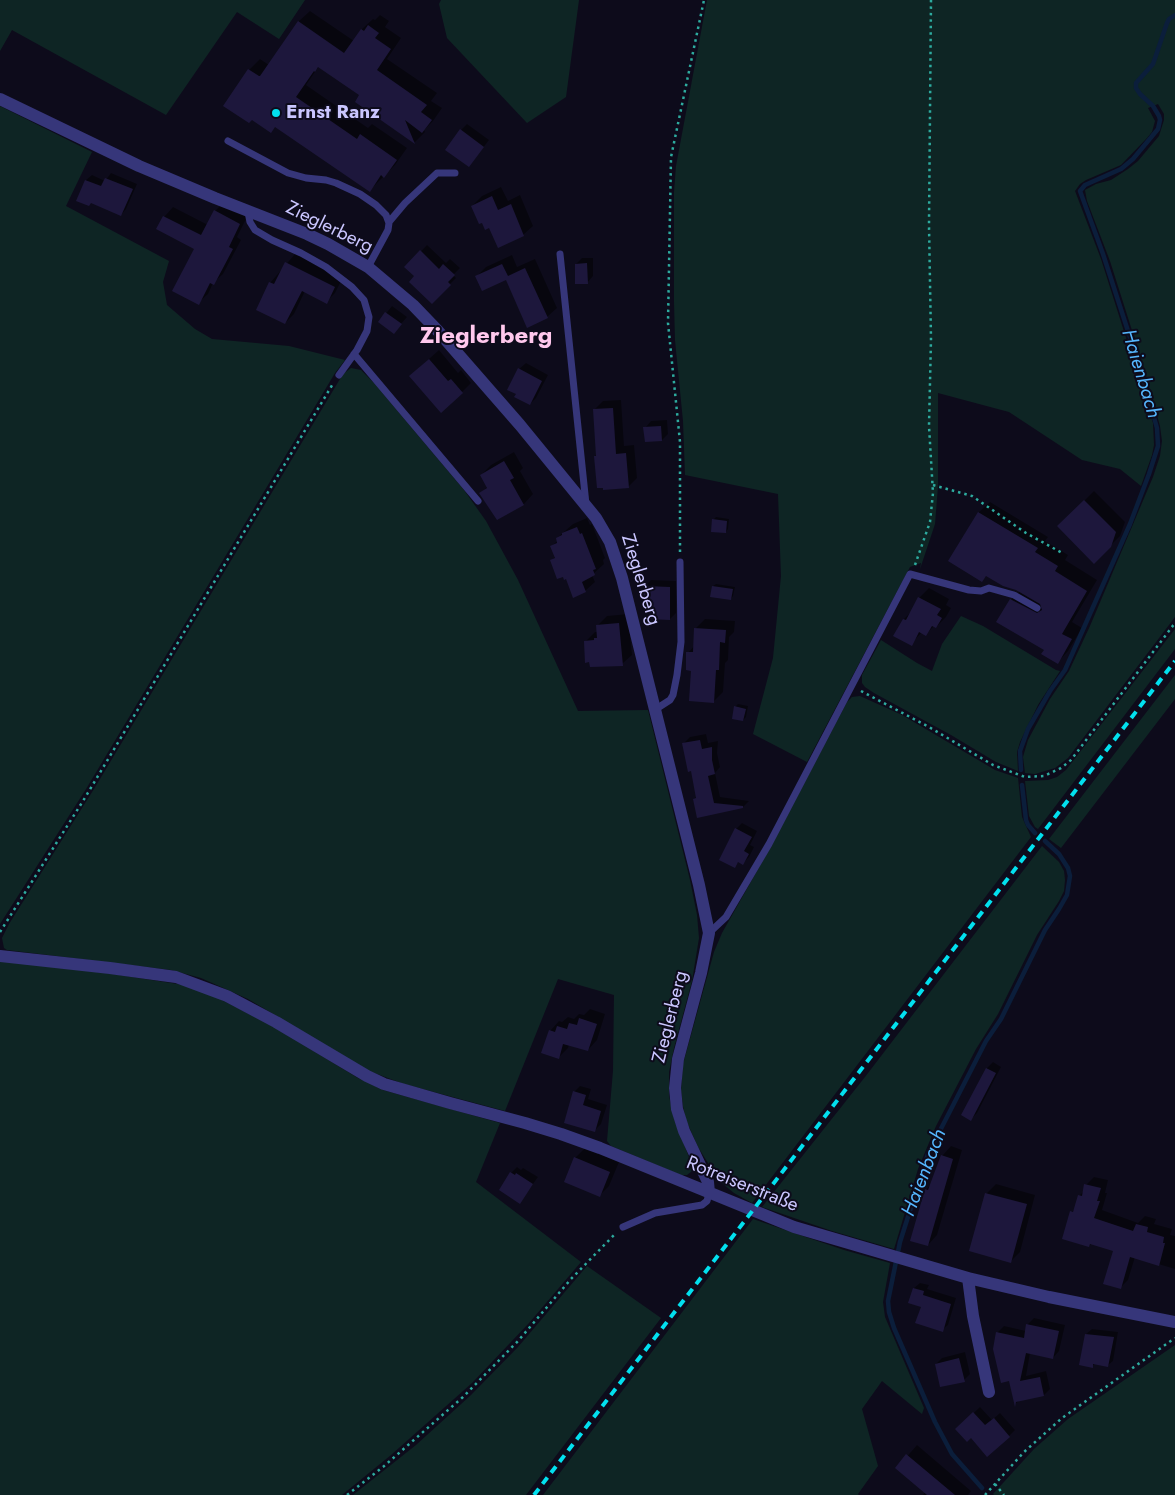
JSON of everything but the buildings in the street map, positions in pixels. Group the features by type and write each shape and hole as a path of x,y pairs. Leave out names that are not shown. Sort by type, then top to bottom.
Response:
{"street":[{"name":"Zieglerberg","path":"0,99 131,162 248,212 307,234 368,267 413,305 438,331 586,504 605,532 614,553 631,610 699,885 709,933 703,966 678,1059 675,1088 677,1109 684,1131 708,1182 709,1193"},
{"name":"Rotreiserstraße","path":"0,956 126,970 184,980 243,1004 384,1084 506,1118 600,1148 794,1227 968,1278 1049,1297 1175,1322"},
{"path":"968,1278 973,1316 989,1392"}],"lane":[{"path":"228,141 288,173 336,183 360,194 376,205 386,215 389,222 388,230 368,267"},
{"path":"389,222 405,203 437,173 455,173"},
{"path":"248,212 250,222 255,230 326,267 352,286 364,300 368,311 369,324 363,340 339,374"},
{"path":"560,254 586,504"},
{"path":"354,354 478,501"},
{"name":"Zieglerberg","path":"656,709 670,700 677,675 681,642 680,562"},
{"path":"709,933 726,917 774,836 910,574 968,590 981,591 988,588 1014,595 1037,608"},
{"path":"623,1227 655,1213 702,1205 707,1201 709,1193"}],"path":[{"path":"680,562 680,442 668,323 671,157 704,0"},
{"path":"910,574 927,534 932,512 933,485 929,426 932,339 930,235 931,0"},
{"path":"0,932 58,842 339,374"},
{"path":"933,485 972,496 1026,533 1064,554"},
{"path":"852,686 929,727 993,765 1026,777 1044,776 1061,768 1071,760 1175,623"},
{"path":"347,1495 383,1467 463,1397 518,1341 594,1253 623,1227"},
{"path":"985,1495 1042,1434 1175,1338"},
{"path":"995,1484 1004,1495"}],"green space":[{"path":"0,0 305,0 279,39 237,12 166,115 12,30 0,51"},
{"path":"441,0 579,0 566,97 527,123 447,38 439,4"},
{"path":"707,0 1175,0 1175,617 1068,758 1055,768 1035,774 1025,773 1023,757 1028,740 1050,699 1069,671 1090,626 1153,477 1160,456 1162,441 1160,426 1143,365 1110,261 1087,201 1085,190 1096,184 1111,180 1138,161 1159,136 1164,114 1158,104 1148,108 1155,121 1152,132 1147,138 1121,165 1086,180 1075,191 1101,259 1153,423 1154,445 1141,486 1120,469 1082,460 1009,412 938,393 938,486 935,524 920,569 921,563 910,567 807,762 753,734 773,658 781,576 778,494 685,475 683,421 675,340 674,192 676,166"},
{"path":"0,106 92,152 66,206 169,261 163,282 167,305 195,329 212,339 289,346 345,360 335,373 86,789 0,924"},
{"path":"351,368 361,370 374,383 464,490 486,521 518,580 578,711 648,710 690,880 697,915 699,938 692,981 669,1072 669,1096 675,1122 693,1167 692,1171 687,1175 681,1175 611,1146 607,1141 613,1071 614,995 558,979 505,1111 404,1084 369,1071 248,999 201,978 171,970 7,950 4,948 2,938 9,924 94,789 343,374"},
{"path":"961,616 983,626 1060,671 1038,705 1020,742 1017,752 1018,771 996,762 874,693 862,683 862,675 881,640 932,671 942,644"},
{"path":"1175,629 1175,649 1038,829 1035,827 1029,816 1025,781 1048,780 1057,777 1066,770"},
{"path":"1175,675 1175,699 1061,848 1049,839"},
{"path":"860,696 902,715 995,770 1018,778 1022,817 1031,837 752,1203 723,1184 698,1147 686,1120 683,1106 681,1090 683,1064 714,952 722,933 770,848 847,702 852,697"},
{"path":"1042,846 1059,862 1064,871 1064,891 1037,935 998,1014 976,1049 936,1126 918,1169 894,1249 832,1231 762,1207 865,1077"},
{"path":"0,961 106,973 184,985 218,998 272,1026 358,1078 383,1090 500,1123 476,1182 581,1262 529,1323 472,1383 391,1455 342,1495 0,1495"},
{"path":"753,1219 844,1250 890,1263 883,1302 885,1317 924,1408 922,1414 882,1381 862,1409 878,1466 859,1495 543,1495"},
{"path":"587,1266 661,1318 526,1495 353,1495 416,1445 471,1395 518,1347"},
{"path":"1175,1345 1175,1495 993,1494 1034,1449 1068,1419"}],"waterway":[{"name":"Haienbach","path":"1021,770 1020,751 1028,729 1050,691 1065,670 1130,524 1158,446 1157,428 1139,365 1103,254 1080,191 1085,185 1121,169 1133,159 1158,129 1159,116 1153,106 1140,94 1136,88 1136,83 1153,64 1167,23 1175,15"},
{"name":"Haienbach","path":"1022,785 1026,820 1035,833"},
{"name":"Haienbach","path":"982,1488 952,1454 935,1422 894,1328 888,1301 900,1242 928,1154 986,1041 1001,1019 1045,930 1067,895 1070,876 1068,868 1059,854 1045,841"}],"railway":[{"path":"534,1495 1175,661"}],"place":[{"name":"Ernst Ranz","path":"276,113"}],"district":[{"name":"Zieglerberg","path":"486,337"}]}
